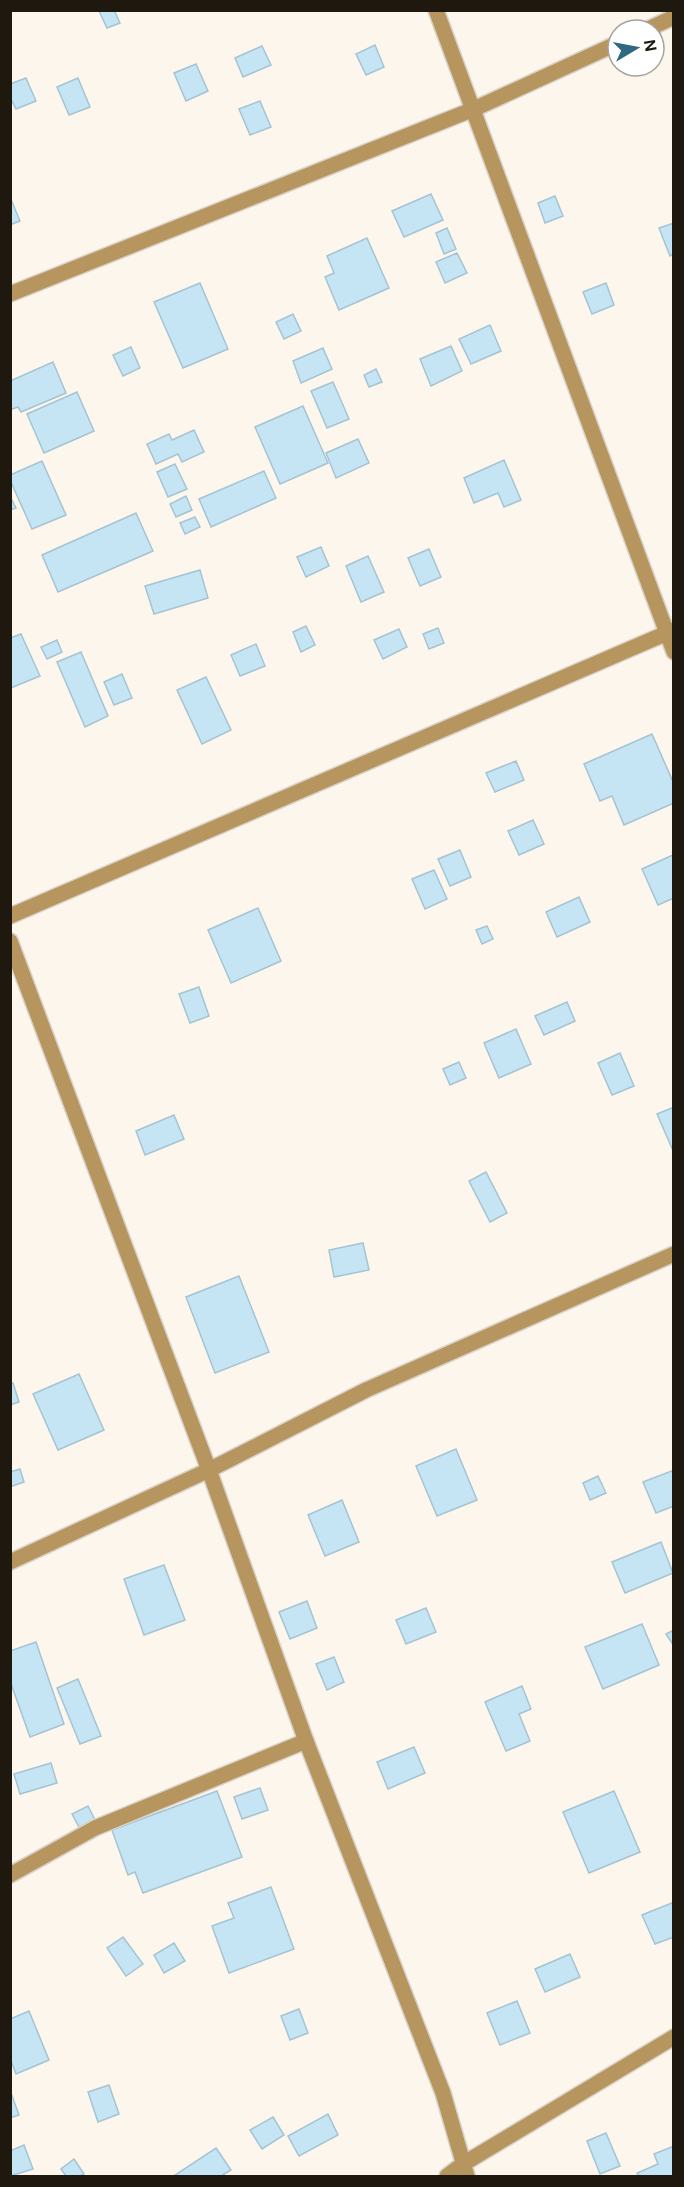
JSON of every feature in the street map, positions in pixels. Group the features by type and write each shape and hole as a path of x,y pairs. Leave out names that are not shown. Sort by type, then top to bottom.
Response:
{"street":[{"path":"436,10 670,632 674,652"},
{"path":"10,294 474,109 606,48"},
{"path":"10,916 670,632"},
{"path":"10,941 209,1470 306,1741 443,2093 465,2170"},
{"path":"10,1562 209,1470 366,1390 674,1254"},
{"path":"10,1875 95,1828 306,1741"},
{"path":"447,2176 465,2170 674,2037"}],"building":[{"path":"114,10 120,23 107,28 99,11"},
{"path":"375,45 384,67 366,75 356,54"},
{"path":"262,46 271,65 243,77 235,58"},
{"path":"196,64 208,91 186,101 174,73"},
{"path":"26,78 36,101 16,109 10,97 10,84"},
{"path":"78,78 90,107 69,115 57,87"},
{"path":"260,101 271,127 250,135 239,109"},
{"path":"431,194 443,220 404,237 392,211"},
{"path":"555,196 563,216 545,223 538,203"},
{"path":"10,197 20,221 10,225"},
{"path":"674,223 674,254 670,256 659,228"},
{"path":"447,228 456,249 444,254 436,233"},
{"path":"367,238 389,288 339,310 325,277 334,273 327,256"},
{"path":"457,253 467,273 445,283 436,262"},
{"path":"200,283 228,349 183,368 154,302"},
{"path":"606,283 614,305 592,314 583,292"},
{"path":"293,314 301,331 284,339 276,322"},
{"path":"490,325 501,351 471,364 459,339"},
{"path":"451,346 462,371 431,386 420,359"},
{"path":"131,347 140,368 123,376 113,355"},
{"path":"323,348 332,369 301,383 293,361"},
{"path":"53,362 66,393 21,412 18,407 10,410 10,381"},
{"path":"376,369 382,382 369,387 364,375"},
{"path":"333,382 349,419 327,428 311,391"},
{"path":"77,392 94,431 44,453 27,414"},
{"path":"303,406 328,463 280,484 255,427"},
{"path":"194,430 204,452 182,462 178,454 156,464 147,444 169,434 172,440"},
{"path":"358,439 369,463 336,478 326,453"},
{"path":"504,460 521,500 504,507 498,493 474,503 464,478"},
{"path":"42,461 66,515 32,529 10,480 10,475"},
{"path":"175,464 187,489 168,497 157,472"},
{"path":"264,471 276,498 211,527 199,499"},
{"path":"10,496 16,508 10,510"},
{"path":"186,496 192,510 176,517 170,504"},
{"path":"136,513 153,551 58,592 42,555"},
{"path":"195,517 200,527 185,534 180,523"},
{"path":"321,547 329,566 306,577 297,557"},
{"path":"429,549 441,577 420,586 408,558"},
{"path":"368,556 384,592 361,602 346,566"},
{"path":"200,570 208,598 154,614 145,586"},
{"path":"306,626 315,645 301,652 293,632"},
{"path":"438,628 444,643 429,649 423,634"},
{"path":"399,629 407,647 383,659 374,640"},
{"path":"21,634 40,676 11,688 10,638"},
{"path":"57,640 62,652 47,659 41,647"},
{"path":"256,644 265,666 240,676 231,655"},
{"path":"81,652 108,716 85,727 57,662"},
{"path":"122,674 132,698 114,705 104,682"},
{"path":"206,677 231,730 202,744 177,690"},
{"path":"652,734 674,784 674,803 624,825 612,796 600,801 584,764"},
{"path":"516,761 524,780 495,792 486,773"},
{"path":"533,820 544,844 519,855 508,831"},
{"path":"460,850 471,877 450,886 438,859"},
{"path":"673,855 674,898 658,905 642,869"},
{"path":"434,870 447,899 425,909 412,879"},
{"path":"579,897 590,922 557,937 546,912"},
{"path":"258,908 281,961 231,983 208,930"},
{"path":"487,926 493,939 482,944 476,930"},
{"path":"199,987 209,1016 190,1023 179,994"},
{"path":"567,1002 575,1021 544,1035 535,1016"},
{"path":"516,1029 531,1064 499,1078 484,1043"},
{"path":"620,1053 634,1086 612,1095 598,1063"},
{"path":"459,1062 466,1078 450,1085 443,1069"},
{"path":"674,1107 674,1153 657,1114"},
{"path":"174,1115 184,1139 145,1155 136,1131"},
{"path":"486,1172 507,1213 490,1222 469,1181"},
{"path":"363,1243 369,1270 334,1277 329,1250"},
{"path":"239,1276 269,1352 215,1373 186,1297"},
{"path":"79,1374 104,1430 58,1450 33,1394"},
{"path":"10,1383 13,1383 19,1402 10,1405"},
{"path":"456,1449 477,1500 437,1516 416,1466"},
{"path":"20,1469 24,1482 10,1487 10,1472"},
{"path":"674,1470 674,1506 656,1513 643,1482"},
{"path":"598,1476 606,1493 590,1500 583,1483"},
{"path":"342,1500 359,1542 325,1556 308,1515"},
{"path":"661,1542 673,1573 625,1593 612,1562"},
{"path":"164,1565 185,1620 144,1635 124,1579"},
{"path":"307,1601 317,1628 290,1639 279,1612"},
{"path":"426,1608 436,1632 406,1644 396,1620"},
{"path":"642,1624 659,1665 603,1689 585,1647"},
{"path":"674,1630 674,1646 666,1634"},
{"path":"36,1642 64,1724 30,1737 10,1681 10,1651"},
{"path":"334,1657 344,1682 327,1690 316,1664"},
{"path":"78,1679 101,1736 80,1744 57,1688"},
{"path":"522,1686 531,1709 519,1714 530,1741 506,1751 485,1702"},
{"path":"414,1747 425,1773 388,1789 377,1762"},
{"path":"51,1763 57,1783 20,1794 14,1774"},
{"path":"260,1788 268,1810 242,1819 234,1797"},
{"path":"217,1791 242,1857 143,1893 135,1872 128,1875 112,1830"},
{"path":"614,1791 640,1852 589,1873 563,1812"},
{"path":"88,1806 95,1820 79,1827 72,1814"},
{"path":"271,1887 294,1949 229,1973 212,1926 234,1918 228,1903"},
{"path":"674,1902 674,1937 655,1944 642,1915"},
{"path":"123,1937 143,1964 126,1976 107,1948"},
{"path":"174,1943 185,1961 164,1973 154,1955"},
{"path":"570,1954 580,1977 545,1992 535,1969"},
{"path":"517,2001 530,2033 500,2045 487,2013"},
{"path":"299,2009 308,2033 290,2040 281,2016"},
{"path":"29,2011 49,2060 16,2074 10,2058 10,2019"},
{"path":"109,2085 119,2114 98,2122 88,2092"},
{"path":"10,2094 19,2115 10,2118"},
{"path":"328,2114 338,2135 299,2156 288,2136"},
{"path":"273,2117 284,2135 262,2149 250,2130"},
{"path":"606,2133 620,2166 600,2174 587,2141"},
{"path":"24,2145 33,2169 10,2176 10,2151"},
{"path":"674,2146 674,2176 639,2176 637,2173 658,2164 654,2154"},
{"path":"216,2148 231,2170 221,2176 175,2175"},
{"path":"74,2159 84,2174 66,2176 61,2169"}]}
